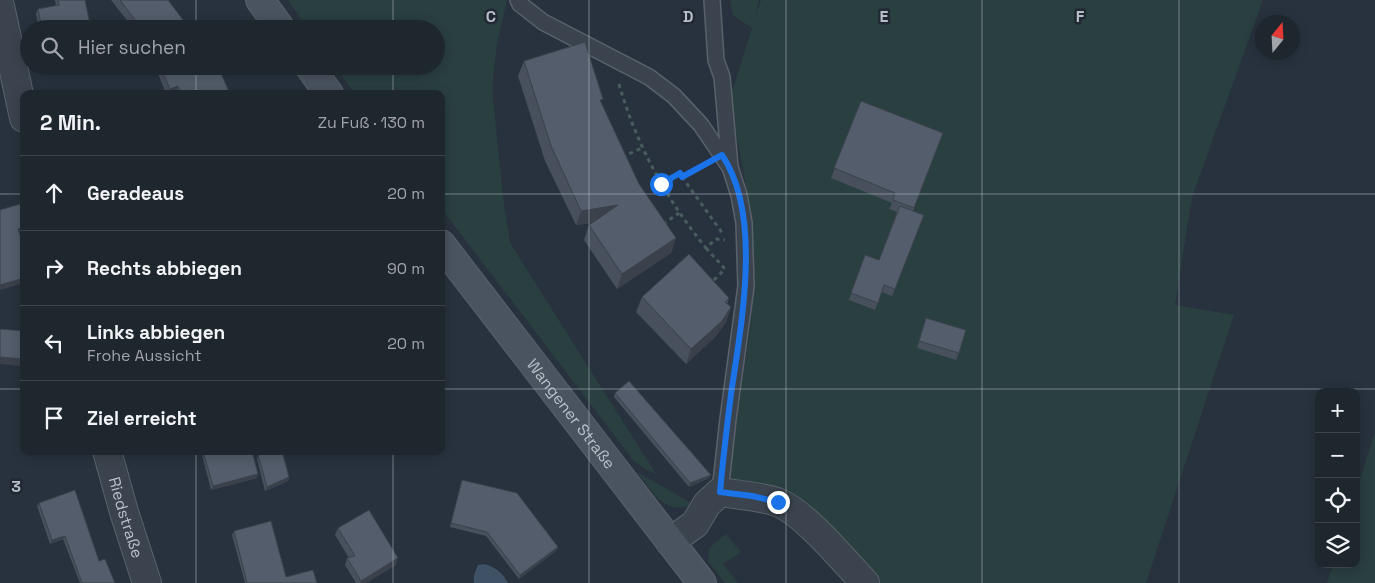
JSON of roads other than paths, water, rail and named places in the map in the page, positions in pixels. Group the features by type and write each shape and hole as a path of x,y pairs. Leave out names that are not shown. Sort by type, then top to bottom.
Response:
{"main road":[{"path":"260,0 274,20"},
{"path":"315,75 326,90"},
{"name":"Wangener Straße","path":"445,249 702,583"}],"street":[{"path":"0,6 20,94"},
{"name":"Riedstraße","path":"108,455 147,583"},
{"path":"670,542 695,524 707,504 720,492 752,496 778,502 796,511 865,583"}],"lane":[{"path":"518,0 520,4 543,22 650,77 674,96 701,125 726,161 739,195 744,223 746,286 720,492"},
{"path":"712,0 716,60 722,77 726,161"}],"water":[{"path":"484,564 498,570 508,583 474,583 474,576 478,565"}]}
